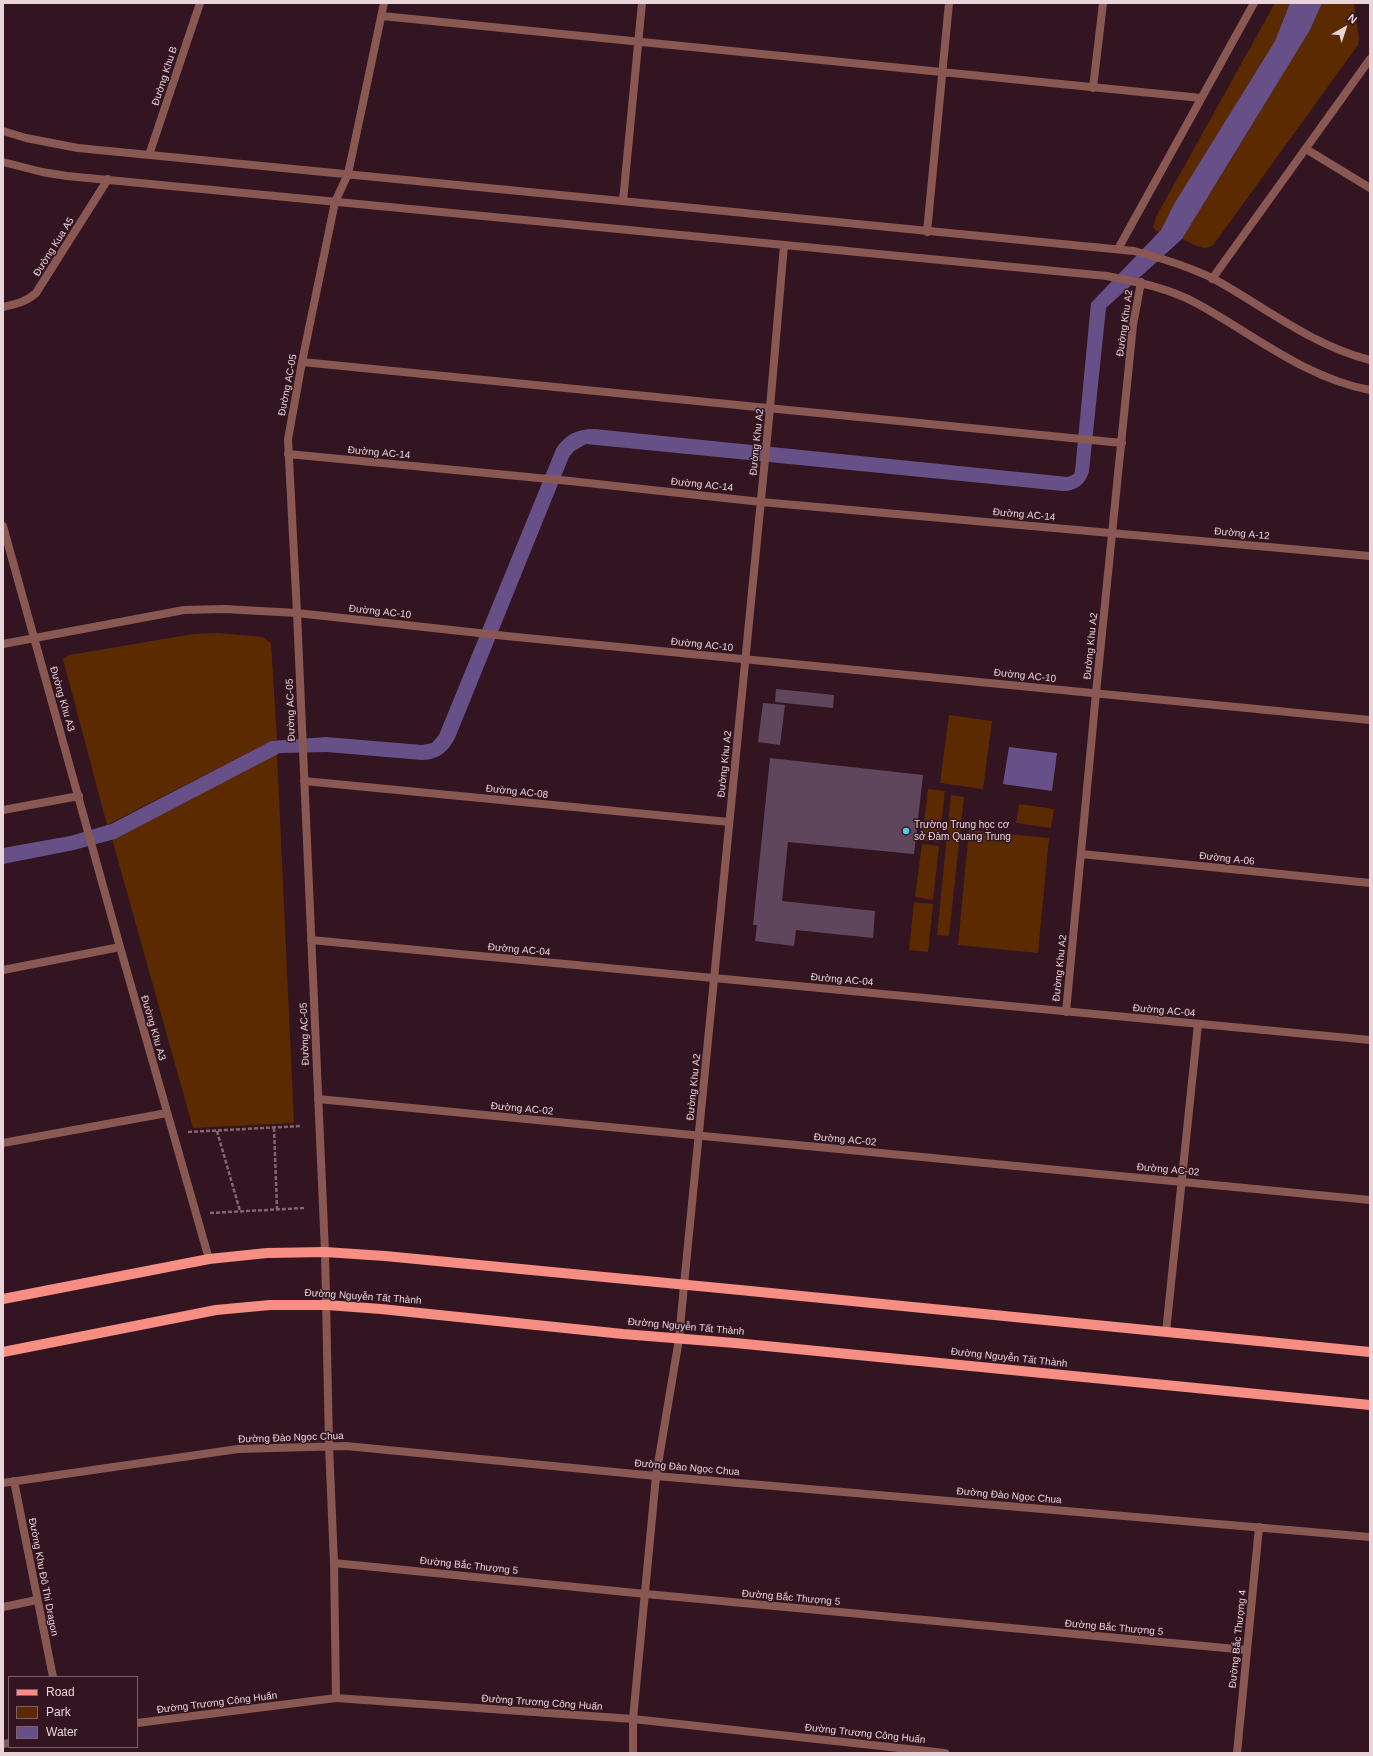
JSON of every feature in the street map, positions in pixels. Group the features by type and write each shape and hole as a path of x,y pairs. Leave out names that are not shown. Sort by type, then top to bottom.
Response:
{"main road":[{"path":"3,1299 209,1259 267,1253 325,1252 393,1257 1370,1352"},
{"name":"Đường Nguyễn Tất Thành","path":"3,1352 216,1310 270,1305 327,1305 381,1309 1370,1406"}],"street":[{"name":"Đường Khu B","path":"149,155 200,3"},
{"name":"Đường AC-05","path":"336,1698 334,1562 329,1445 325,1252 303,764 298,613 288,454 290,425 302,362 336,202 348,174 384,3"},
{"path":"623,201 642,3"},
{"path":"927,232 949,3"},
{"path":"1094,88 1103,3"},
{"path":"1118,249 1254,3"},
{"path":"382,16 1201,98"},
{"path":"1212,279 1370,59"},
{"path":"3,131 26,138 64,146 927,232 1134,251 1166,259 1212,279 1311,337 1334,348 1370,360"},
{"path":"1306,148 1370,188"},
{"path":"3,162 42,172 108,179 1107,276 1141,282 1169,291 1196,303 1286,357 1313,371 1339,381 1370,390"},
{"name":"Đường Kua A5","path":"3,307 19,304 28,300 36,293 108,179"},
{"name":"Đường Khu A2","path":"633,1753 634,1719 656,1476 678,1339 684,1285 770,408 784,245"},
{"name":"Đường Khu A2","path":"1066,1012 1133,325 1141,282"},
{"path":"302,362 1122,443"},
{"name":"Đường AC-14","path":"288,454 570,481 760,502 1113,533"},
{"name":"Đường Khu A3","path":"3,526 120,947 209,1259"},
{"name":"Đường A-12","path":"1113,533 1370,556"},
{"name":"Đường AC-10","path":"35,638 184,610 225,609 298,613 506,636 1370,720"},
{"path":"3,644 35,638"},
{"name":"Đường AC-08","path":"304,781 729,822"},
{"path":"3,810 79,796"},
{"name":"Đường A-06","path":"1081,854 1370,883"},
{"name":"Đường AC-04","path":"311,940 1370,1040"},
{"path":"3,970 120,947"},
{"path":"1166,1332 1198,1024"},
{"name":"Đường AC-02","path":"318,1099 1370,1200"},
{"path":"3,1143 167,1113"},
{"name":"Đường Đào Ngọc Chua","path":"3,1483 238,1449 329,1445 656,1476 1370,1537"},
{"name":"Đường Khu Đô Thi Dragon","path":"14,1481 53,1676"},
{"name":"Đường Bắc Thượng 4","path":"1237,1753 1259,1527"},
{"name":"Đường Bắc Thượng 5","path":"334,1562 646,1594 1247,1650"},
{"path":"3,1607 37,1600"},
{"name":"Đường Trương Công Huấn","path":"138,1723 336,1698 634,1719 946,1753"}],"path":[{"path":"188,1132 301,1126"},
{"path":"274,1128 277,1209"},
{"path":"217,1131 240,1211"},
{"path":"210,1213 304,1208"}],"green space":[{"path":"1275,3 1290,3 1275,41 1174,204 1161,230 1159,232 1156,231 1153,227 1156,217"},
{"path":"1322,3 1354,3 1359,39 1358,45 1214,244 1207,248 1194,245 1182,239 1310,30"},
{"path":"218,633 263,637 271,643 277,740 271,741 107,825 63,659 69,655 193,634"},
{"path":"949,715 992,721 983,789 940,783"},
{"path":"277,754 294,1123 193,1128 112,839"},
{"path":"928,789 945,791 939,842 922,840"},
{"path":"951,795 964,797 949,936 937,935"},
{"path":"1019,804 1054,809 1051,828 1016,823"},
{"path":"969,830 1049,838 1038,953 958,945"},
{"path":"922,844 939,846 933,900 915,897"},
{"path":"914,902 933,904 928,952 909,950"}],"water":[{"path":"1290,3 1322,3 1310,30 1182,239 1106,308 1089,471 1086,480 1080,486 1072,490 1063,491 586,444 574,451 569,457 455,738 449,748 438,757 422,760 327,752 280,753 115,839 74,850 3,864 3,848 70,836 111,824 271,741 326,737 422,745 432,743 439,735 556,449 563,440 576,432 594,429 1068,477 1074,474 1091,303 1161,230 1174,204 1275,41"},
{"path":"1009,747 1057,753 1052,791 1003,784"}],"building":[{"path":"776,689 834,695 833,708 775,702"},
{"path":"763,703 785,705 780,745 758,742"},
{"path":"770,758 923,775 914,854 788,842 782,901 875,911 873,938 796,930 794,946 755,941 757,925 753,925"}],"place":[{"name":"Trường Trung học cơ sở Đàm Quang Trung","path":"906,831"}]}
